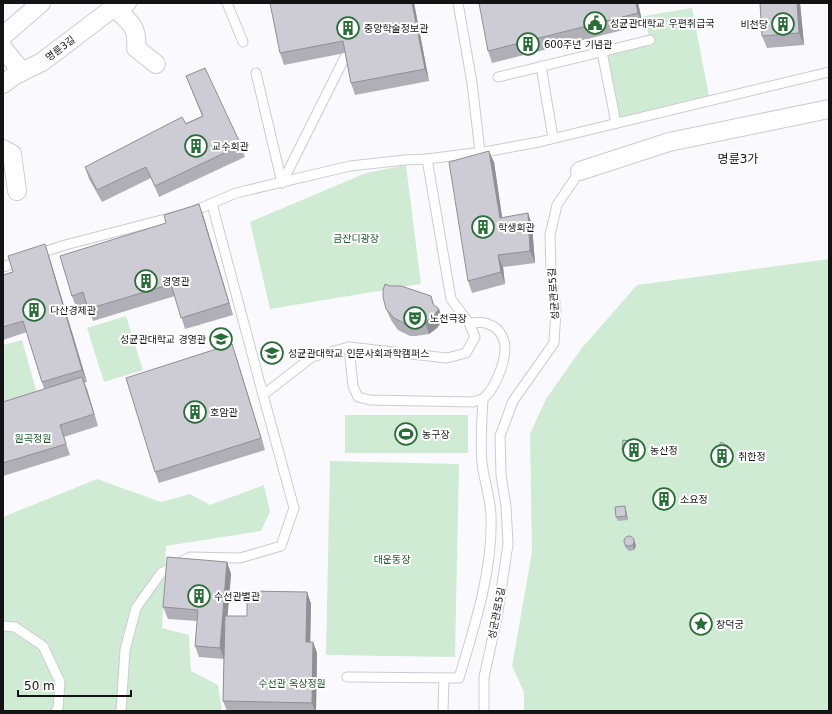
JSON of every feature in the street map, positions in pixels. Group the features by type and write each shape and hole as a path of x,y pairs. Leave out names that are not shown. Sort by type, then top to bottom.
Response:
{"street":[{"path":"3,36 41,3"},
{"name":"명륜3길","path":"3,84 42,62 109,11 121,6 134,27 136,48 156,64"},
{"path":"3,48 22,72"},
{"name":"성균관로5길","path":"580,171 669,142 829,109"},
{"path":"3,149 12,154 17,191"}],"lane":[{"path":"227,3 243,42"},
{"path":"458,3 472,83 480,152"},
{"path":"498,77 650,40"},
{"path":"602,52 616,123"},
{"path":"282,183 347,53"},
{"path":"541,66 553,138"},
{"path":"3,267 65,245 186,214 236,193 350,166 480,152 553,138 829,72"},
{"path":"256,73 282,183"},
{"path":"263,395 312,357 349,347 447,358 466,352 475,337 469,323 451,299 426,159"},
{"name":"성균관로5길","path":"484,711 484,678 497,618 508,544 506,506 501,475 500,436 514,401 554,343 556,310 551,271 550,235 557,205 580,171"},
{"path":"121,711 125,650 136,608 161,573 190,557 240,558 282,546 294,508 212,204"},
{"path":"349,347 353,386 358,397 370,400 473,402 483,399 492,388 500,374 504,351 504,339 499,330 486,323 469,323"},
{"path":"347,677 459,678 477,615 490,550 491,517 487,486 482,464 481,440 483,399"},
{"path":"3,626 15,626 43,646 60,682 58,709 56,711"},
{"path":"443,711 444,678"}],"green space":[{"path":"692,8 710,101 616,123 602,52 650,40 644,16"},
{"name":"금잔디광장","path":"406,165 421,284 270,309 250,222 366,173"},
{"path":"829,259 829,711 524,711 524,692 512,666 532,552 530,434 546,399 581,349 637,285"},
{"path":"126,316 143,370 104,382 87,328"},
{"path":"22,340 38,397 3,407 3,345"},
{"name":"농구장","path":"345,415 468,415 468,453 345,453"},
{"name":"대운동장","path":"330,461 459,464 455,657 326,655"},
{"path":"97,479 161,502 190,494 210,505 264,485 270,512 261,531 166,546 162,628 189,635 191,671 218,685 222,711 3,711 3,517"}],"building":[{"name":"중앙학술정보관","path":"270,3 412,3 425,69 351,83 343,41 280,53"},
{"name":"600주년 기념관","path":"479,3 636,3 638,13 488,51"},
{"name":"비천당","path":"760,3 797,3 799,33 762,36"},
{"name":"교수회관","path":"205,68 241,145 155,186 146,167 97,190 85,167 182,117 186,124 203,116 186,76"},
{"name":"학생회관","path":"489,151 500,218 528,213 530,251 498,255 501,272 468,281 449,162"},
{"name":"경영관","path":"199,204 229,303 181,318 171,284 88,309 83,292 72,296 60,256 166,223 164,215"},
{"name":"다산경제관","path":"45,244 82,370 42,382 23,321 3,327 3,275 13,272 8,256"},
{"name":"노천극장","path":"385,284 390,286 401,286 431,296 433,304 439,309 433,317 425,322 412,325 406,324 394,318 386,309 383,297"},
{"name":"호암관","path":"232,344 261,438 155,472 126,378"},
{"path":"82,377 94,414 60,425 66,444 3,463 3,402"},
{"path":"623,440 643,443 642,452 622,450"},
{"path":"721,442 728,446 720,461 713,457"},
{"path":"667,490 668,500 658,501 657,491"},
{"path":"625,506 626,516 616,517 615,507"},
{"path":"627,536 631,536 633,537 633,545 627,546 624,543 624,539"},
{"name":"수선관별관","path":"167,557 227,562 220,648 195,646 198,610 163,607"},
{"path":"247,591 307,592 306,642 313,642 312,703 223,701 225,616 247,616"}],"place":[{"name":"성균관대학교 우편취급국","path":"595,23"},
{"name":"비천당","path":"783,24"},
{"name":"중앙학술정보관","path":"348,28"},
{"name":"600주년 기념관","path":"528,44"},
{"name":"교수회관","path":"196,146"},
{"name":"학생회관","path":"483,227"},
{"name":"경영관","path":"146,281"},
{"name":"다산경제관","path":"34,310"},
{"name":"노천극장","path":"415,318"},
{"name":"성균관대학교 경영관","path":"221,339"},
{"name":"성균관대학교 인문사회과학캠퍼스","path":"272,353"},
{"name":"호암관","path":"195,412"},
{"name":"농구장","path":"406,434"},
{"name":"농산정","path":"634,450"},
{"name":"취한정","path":"722,456"},
{"name":"소요정","path":"664,499"},
{"name":"수선관별관","path":"199,596"},
{"name":"창덕궁","path":"701,624"}],"district":[{"name":"명륜3가","path":"738,159"}],"park label":[{"name":"원곡정원","path":"33,438"},
{"name":"수선관 옥상정원","path":"292,683"}]}
